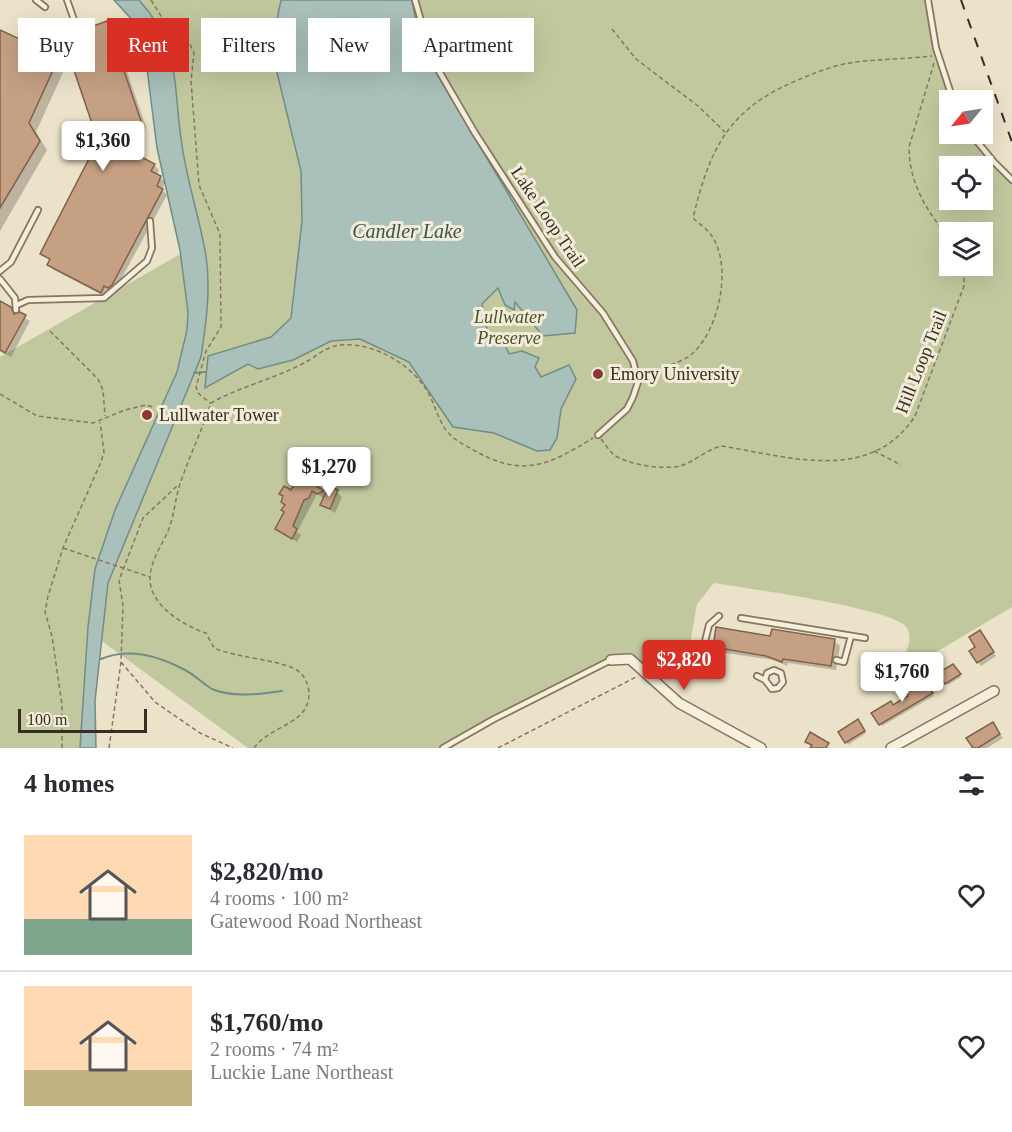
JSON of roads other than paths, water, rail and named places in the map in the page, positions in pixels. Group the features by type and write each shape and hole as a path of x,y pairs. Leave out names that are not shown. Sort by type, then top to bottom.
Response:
{"street":[{"path":"611,660 630,659 679,703 761,748"},
{"path":"891,748 994,691"}],"lane":[{"path":"36,0 45,7"},
{"path":"67,0 73,18"},
{"name":"Lake Loop Trail","path":"415,0 432,59 555,257 603,313 633,361 638,382 627,409 598,435"},
{"path":"928,0 936,48 949,90"},
{"path":"75,138 93,147"},
{"path":"979,144 1012,180"},
{"path":"0,271 11,262 38,210"},
{"path":"0,279 15,298 16,307 27,300 104,298 113,293 147,261 152,248 150,221"},
{"path":"648,676 675,661 695,659 702,654 709,625 719,616"},
{"path":"741,618 865,638"},
{"path":"836,660 844,662 851,636"},
{"path":"695,659 703,663"},
{"path":"443,748 494,719 611,660"},
{"path":"757,676 765,680 767,686 775,689 783,682 781,673 774,670 767,673 765,680"}],"water":[{"path":"114,0 139,0 153,18 130,18"},
{"name":"Candler Lake","path":"281,0 412,0 415,18 402,18 402,72 436,72 577,310 575,333 543,336 515,302 514,310 505,305 498,288 482,304 490,344 502,339 509,354 522,351 539,358 535,367 541,377 569,365 576,379 561,409 557,438 550,450 537,451 494,433 453,427 409,362 360,339 331,341 293,360 258,369 248,364 205,388 208,356 271,337 291,318 302,221 301,171 277,72 296,72 296,18 277,18"},
{"path":"147,72 174,72 184,159 206,256 208,294 201,357 108,583 95,701 96,748 80,748 88,627 95,569 115,510 177,372 187,330 188,312 180,250 157,148"}],"waterway":[{"path":"194,373 205,372"},
{"path":"101,659 122,654 154,657 185,670 212,689 228,694 282,691"}],"railway":[{"path":"961,0 1012,142"}],"place":[{"name":"Emory University","path":"598,374"},
{"name":"Lullwater Tower","path":"147,415"}],"park label":[{"name":"Lullwater Preserve","path":"509,327"}]}
